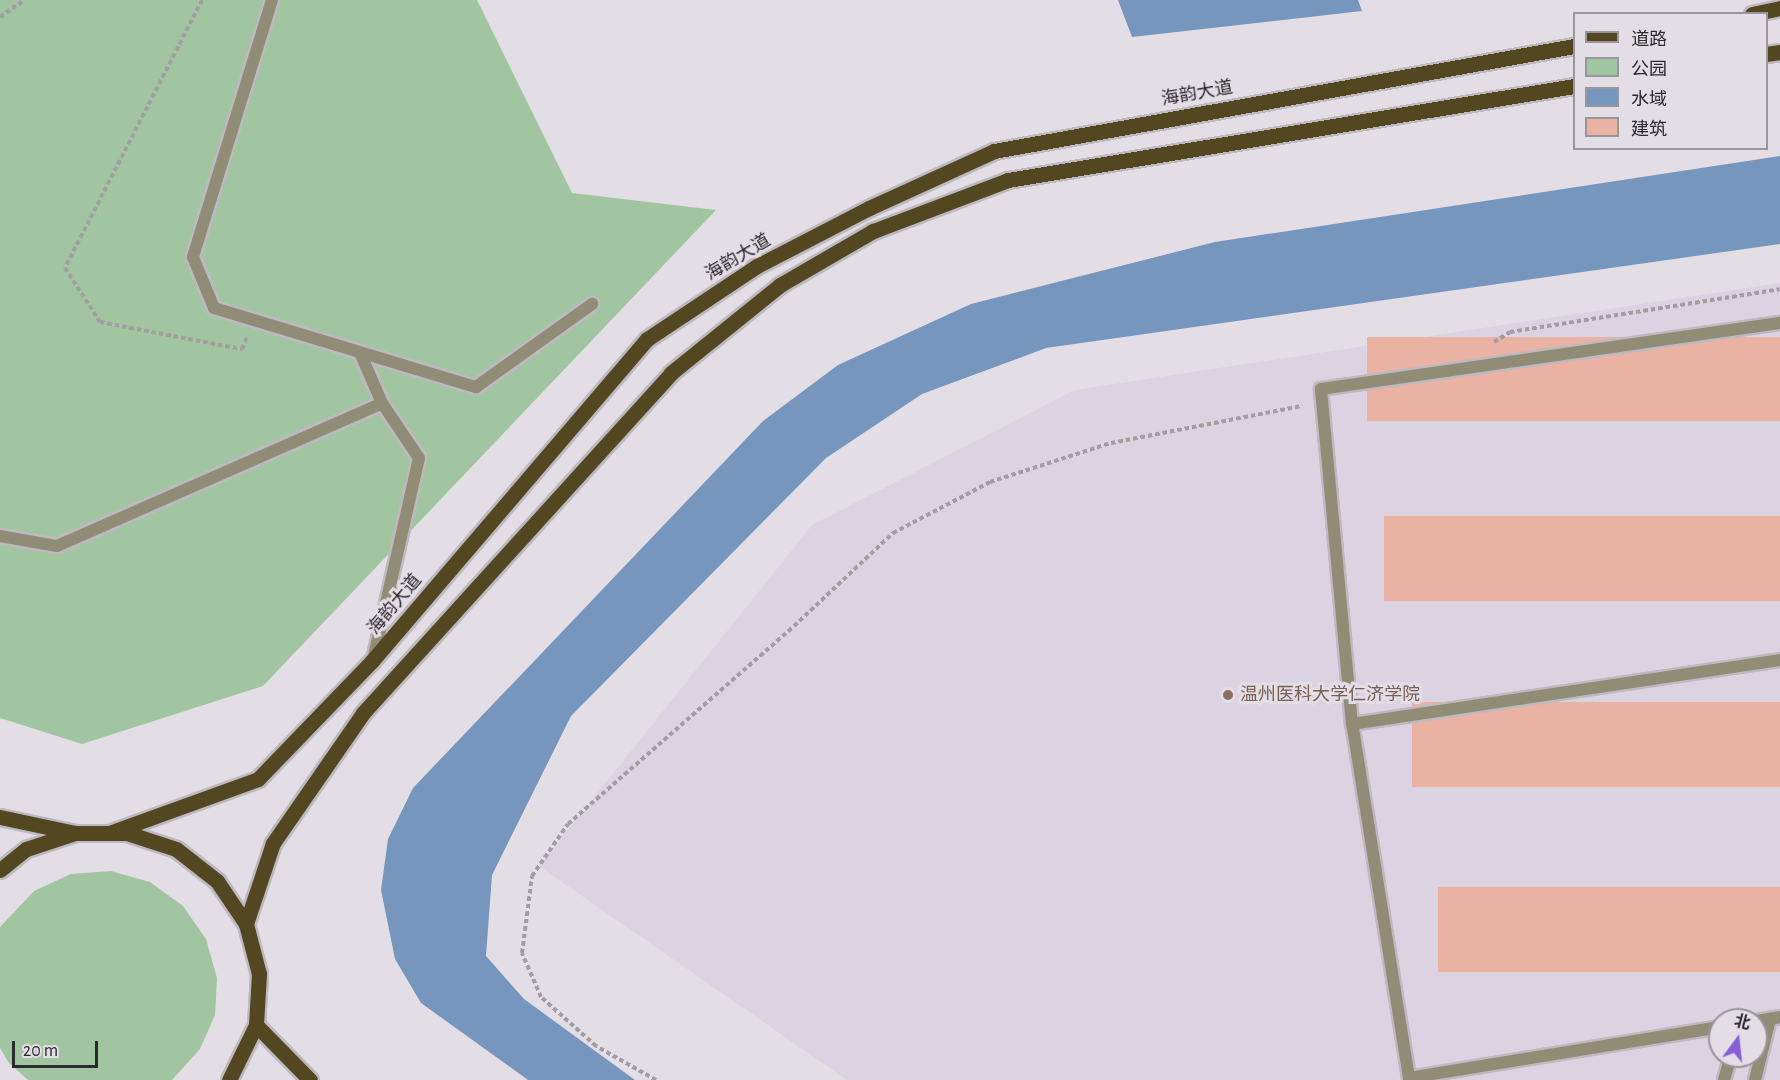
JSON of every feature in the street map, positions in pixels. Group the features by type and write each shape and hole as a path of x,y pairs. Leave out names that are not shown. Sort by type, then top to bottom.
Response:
{"main road":[{"path":"1763,12 1780,9"},
{"name":"海韵大道","path":"109,832 258,779 372,661 647,339 757,267 870,207 994,151 1573,46"},
{"path":"246,924 273,843 363,713 671,373 780,285 873,231 1008,180 1573,86"},
{"path":"0,817 75,833 127,833 176,849 217,881 246,924 259,974 256,1025 229,1080"},
{"path":"0,870 26,849 75,833"},
{"path":"256,1025 310,1080"}],"street":[{"path":"272,0 192,257 214,308 361,355 476,387 592,304"},
{"path":"1708,1029 1410,1079 1352,724 1321,389 1780,322"},
{"path":"361,355 382,404 419,458 372,661"},
{"path":"0,536 57,546 382,404"},
{"path":"1352,724 1780,660"},
{"path":"1755,1080 1775,1018"}],"path":[{"path":"0,17 24,0"},
{"path":"202,0 65,268 100,322 242,349 254,320"},
{"path":"1492,344 1510,332 1780,289"},
{"path":"656,1080 596,1046 541,998 522,953 532,876 568,824 893,534 990,482 1111,443 1310,405"}],"shaded area":[{"name":"温州医科大学仁济学院","path":"1780,283 1780,1080 847,1080 539,866 812,525 1075,390"}],"green space":[{"path":"0,0 477,0 572,193 716,210 263,686 82,744 0,718"},
{"path":"111,871 150,882 183,906 206,939 217,978 215,1015 200,1049 172,1080 28,1080 9,1063 0,1048 0,927 34,891 71,874"}],"water":[{"path":"1118,0 1358,0 1362,11 1132,37"},
{"path":"1780,156 1780,244 1046,348 922,394 826,458 571,716 492,875 486,956 524,999 635,1080 528,1080 421,1003 395,959 381,890 388,839 413,788 763,421 838,365 971,304 1215,242"}],"building":[{"path":"1367,337 1780,337 1780,421 1367,421"},
{"path":"1384,516 1780,516 1780,601 1384,601"},
{"path":"1412,702 1780,702 1780,787 1412,787"},
{"path":"1438,887 1780,887 1780,972 1438,972"}],"place":[{"name":"温州医科大学仁济学院","path":"1228,695"}]}
